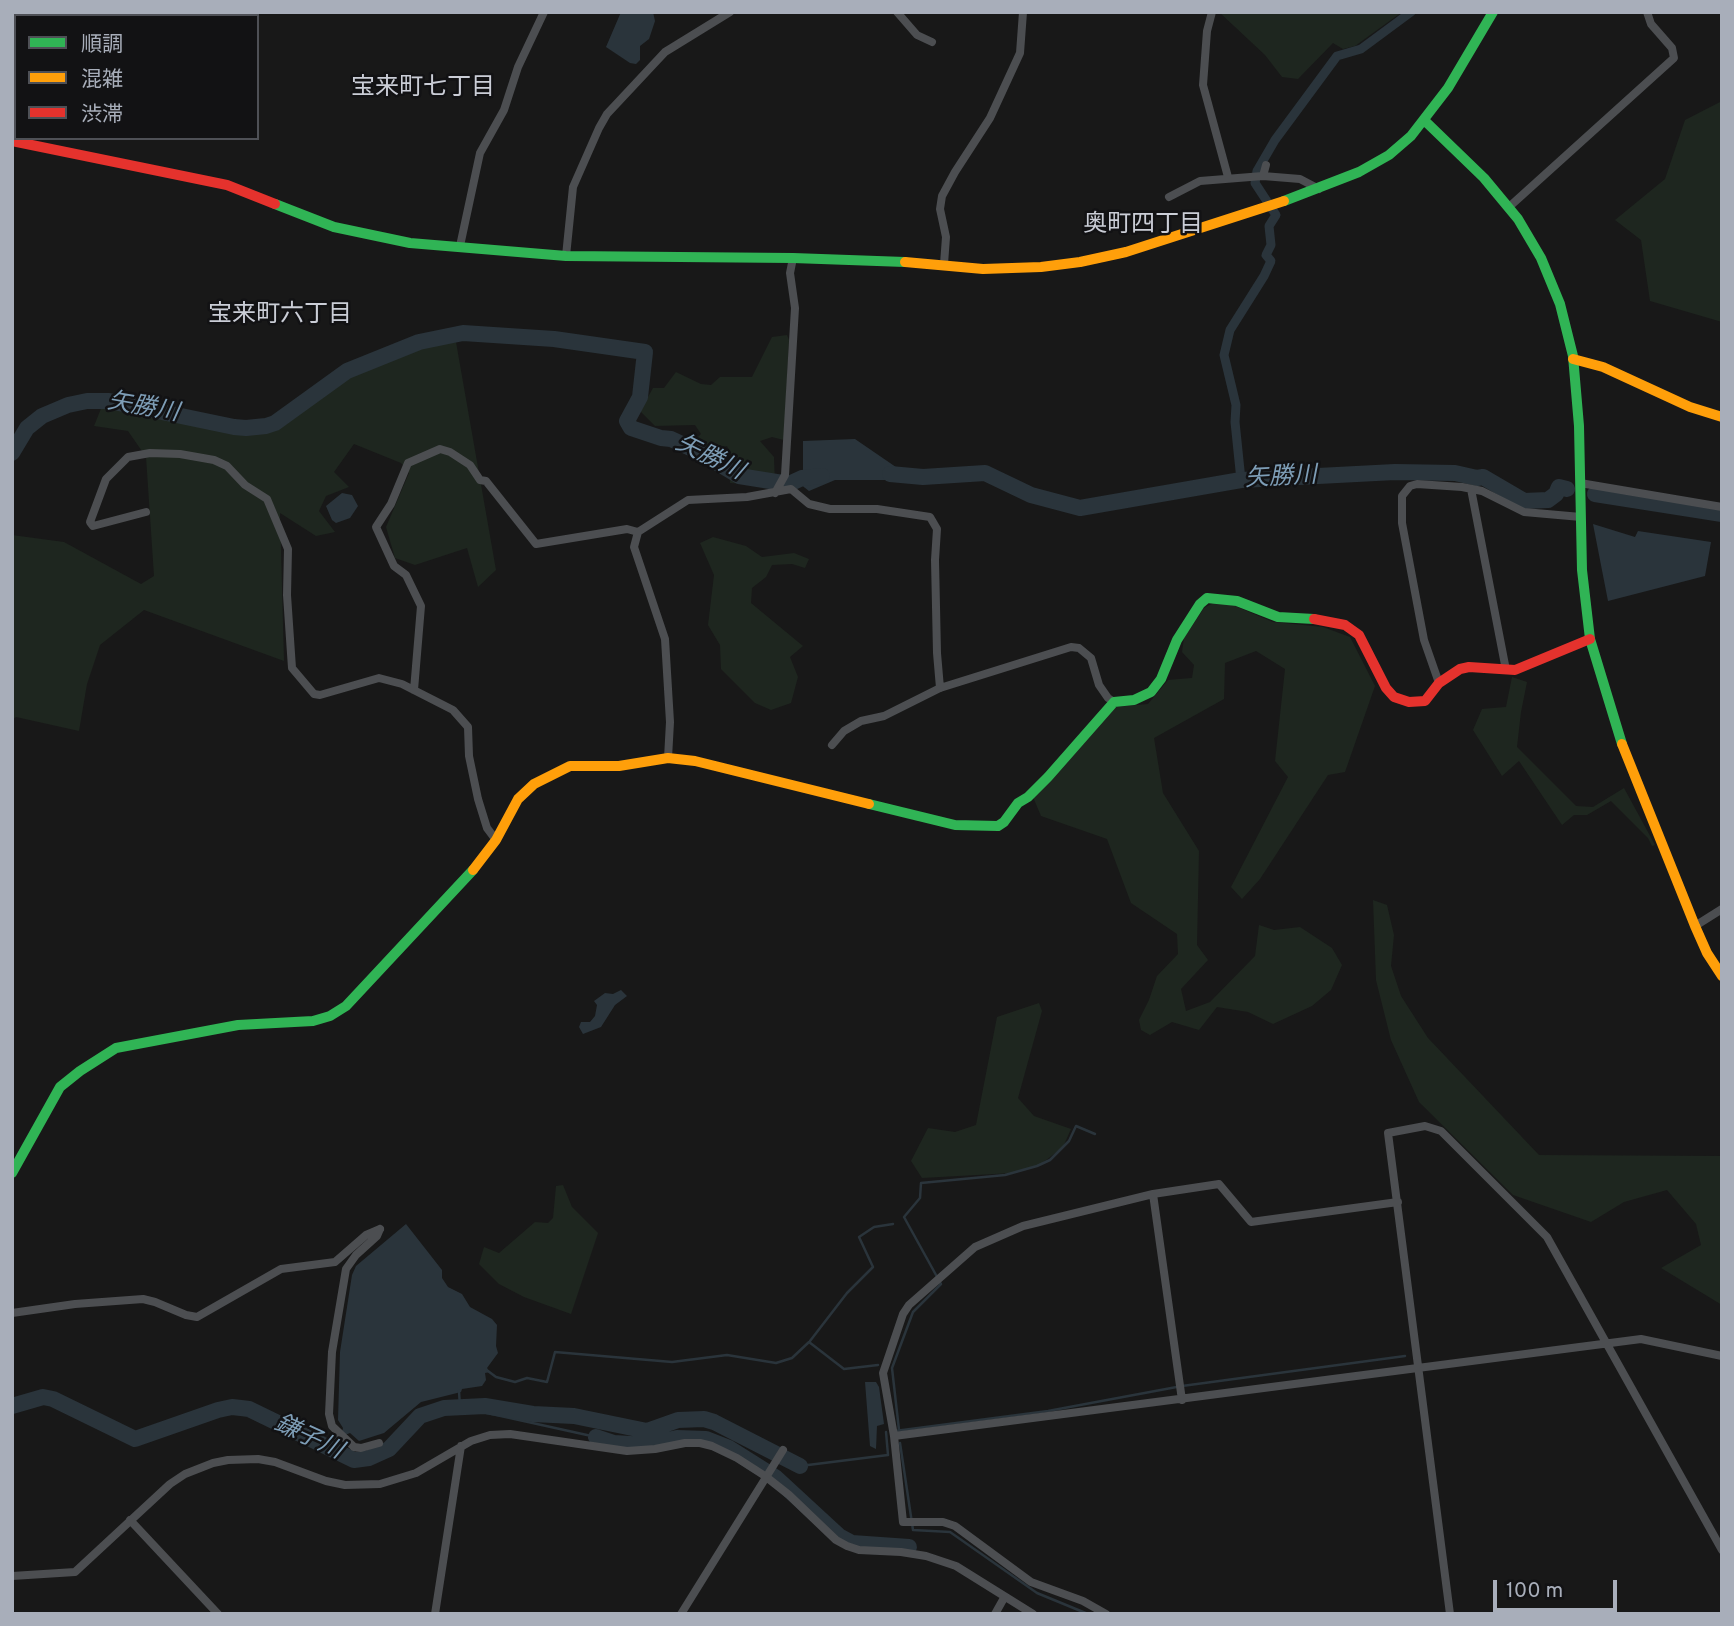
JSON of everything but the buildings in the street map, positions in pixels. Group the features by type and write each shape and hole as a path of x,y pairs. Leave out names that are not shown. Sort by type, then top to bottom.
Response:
{"street":[{"path":"460,246 480,153 504,110 517,67 544,12"},
{"path":"566,256 573,187 598,128 607,114 665,52 730,12"},
{"path":"897,12 917,35 932,42"},
{"path":"944,264 946,237 940,209 942,197 990,118 1020,52 1023,12"},
{"path":"1212,12 1207,31 1203,86 1228,177"},
{"path":"12,141 227,186 334,227 410,243 566,256 793,258 944,264 983,269 1018,268 1080,262 1126,252 1319,189 1359,172 1389,155 1424,120 1448,88 1493,12"},
{"path":"1509,207 1674,58 1672,48 1651,24 1647,12"},
{"path":"1424,120 1484,178 1509,207 1534,244 1560,304 1573,359 1579,426 1582,570 1590,639 1615,727 1695,926 1707,953 1722,976"},
{"path":"1263,176 1266,165"},
{"path":"1169,198 1200,181 1228,177 1300,179 1319,189"},
{"path":"775,493 785,475 795,308 790,273 793,258"},
{"path":"1573,359 1603,367 1690,407 1722,417"},
{"path":"414,690 421,606 406,575 394,566 376,527 391,504 408,463 436,450 444,449 450,452 470,465 480,480 486,481 536,544 627,529 638,532"},
{"path":"146,512 93,526 90,522 106,479 128,457 150,453 180,454 214,460 227,466 245,485 271,503 288,549 292,668 314,694 320,695 379,677 390,679 453,710 468,727 469,756 478,799 487,828 496,840"},
{"path":"1580,483 1722,507"},
{"path":"1439,683 1424,640 1400,506 1402,496 1410,486 1417,484 1471,489 1482,491 1524,512 1581,517"},
{"path":"668,758 670,722 665,639 634,547 638,532 688,500 775,493 791,489 809,503 830,509 877,509 924,515 935,522 940,688"},
{"path":"1471,489 1506,670"},
{"path":"832,745 844,731 861,721 884,716 940,688 1071,647 1079,648 1091,658 1099,685 1108,698 1114,702 1134,700 1151,692 1161,679 1177,640 1200,604 1207,598 1214,597 1237,601 1278,617 1313,619 1345,625 1359,635 1386,688 1391,694 1409,702 1424,702 1439,683 1460,669 1469,667 1515,670 1590,639"},
{"path":"12,1174 60,1087 80,1070 117,1048 238,1025 313,1021 330,1016 346,1006 464,882 496,840 518,799 534,784 570,766 619,766 668,758 710,764 768,781 830,793 955,825 998,825 1048,777 1114,702"},
{"path":"1695,926 1722,909"},
{"path":"1450,1614 1388,1133 1425,1126 1441,1131 1547,1237 1722,1550"},
{"path":"1106,1614 1083,1601 1031,1582 955,1526 943,1522 903,1522 894,1436 883,1373 903,1314 909,1305 975,1247 1023,1226 1153,1194 1220,1184 1251,1222 1398,1202"},
{"path":"1153,1194 1182,1399"},
{"path":"12,1312 143,1299 197,1317 281,1269 335,1262 366,1235 380,1229 377,1236 356,1255 346,1269 332,1352 329,1413 332,1426 354,1447 379,1443"},
{"path":"894,1436 1607,1344 1651,1340 1722,1356"},
{"path":"12,1576 75,1572 177,1479 213,1463 258,1459 275,1462 326,1481 345,1485 380,1485 416,1473 461,1446 490,1435 510,1434 627,1451 700,1443 737,1458 765,1476 836,1540 847,1546 872,1551 901,1552 943,1562 975,1577 1004,1598 1033,1614"},
{"path":"435,1614 461,1446"},
{"path":"681,1614 783,1450"},
{"path":"130,1520 218,1614"},
{"path":"995,1614 1004,1598"}],"shaded area":[{"path":"621,12 653,12 655,21 649,39 640,46 640,60 636,64 606,47"},
{"path":"1219,12 1402,12 1355,46 1343,49 1333,43 1298,79 1282,77 1265,55"},
{"path":"1722,101 1722,322 1650,301 1641,240 1615,220 1665,179 1685,120"},
{"path":"787,335 789,340 784,440 772,437 760,441 774,457 775,486 730,483 731,454 727,446 708,451 692,443 701,434 695,425 655,426 640,411 653,388 664,388 676,372 701,384 711,385 720,377 752,377 772,337"},
{"path":"456,342 496,570 478,587 467,548 415,565 395,558 386,527 409,473 401,463 354,444 334,472 349,487 326,496 319,511 335,532 316,536 280,513 284,661 144,610 100,645 87,684 79,731 16,717 12,720 12,535 64,542 141,584 154,576 146,457 128,431 94,426 102,406 272,430 351,374 428,345"},
{"path":"855,439 911,480 835,480 809,491 800,484 803,472 803,441"},
{"path":"342,493 352,495 358,506 350,518 336,523 326,506"},
{"path":"1593,524 1635,537 1638,531 1711,542 1705,576 1608,601"},
{"path":"713,537 746,546 762,557 794,553 809,559 805,568 792,564 772,565 766,577 752,588 751,603 803,646 790,657 798,677 791,703 771,710 755,703 721,669 720,645 708,625 714,575 700,543"},
{"path":"1215,602 1235,606 1273,622 1323,627 1350,637 1375,686 1345,772 1328,775 1260,879 1242,899 1231,887 1288,777 1275,761 1285,669 1256,651 1225,663 1224,699 1154,738 1163,793 1199,851 1197,945 1208,960 1181,989 1186,1011 1210,1002 1255,956 1259,925 1274,930 1300,927 1332,948 1342,965 1331,990 1312,1006 1273,1024 1248,1012 1217,1007 1199,1030 1172,1022 1150,1035 1141,1030 1139,1020 1157,976 1178,954 1177,934 1131,903 1107,839 1041,816 1033,797 1115,707 1148,704 1168,680 1192,678 1194,665 1182,652 1184,638 1204,608"},
{"path":"1512,677 1527,682 1517,747 1576,806 1593,807 1624,788 1655,845 1652,846 1648,838 1611,801 1587,815 1574,815 1562,825 1519,761 1502,776 1473,730 1482,709 1506,707"},
{"path":"1373,900 1387,905 1394,935 1391,966 1401,996 1428,1038 1539,1155 1722,1156 1722,1305 1661,1268 1701,1245 1696,1224 1667,1190 1624,1202 1591,1222 1513,1195 1419,1102 1391,1040 1376,980"},
{"path":"621,990 627,996 615,1005 601,1027 583,1034 579,1027 581,1022 590,1022 595,1016 597,1005 594,1001 605,993 613,994"},
{"path":"1039,1003 1042,1011 1018,1098 1034,1116 1071,1129 1063,1147 1041,1164 1013,1173 922,1178 911,1161 928,1128 955,1132 976,1125 997,1017"},
{"path":"563,1185 572,1207 598,1233 571,1314 524,1297 499,1284 479,1264 484,1247 499,1253 535,1222 548,1223 553,1218 556,1186"},
{"path":"406,1224 442,1270 442,1278 448,1287 462,1294 470,1307 492,1319 497,1325 498,1353 487,1368 490,1372 485,1373 486,1380 482,1386 462,1389 461,1392 421,1402 384,1433 359,1441 350,1433 345,1435 342,1432 343,1428 338,1420 340,1352 352,1275 356,1266"},
{"path":"865,1382 876,1382 879,1387 884,1424 877,1426 876,1449 870,1446"}],"waterway":[{"path":"1241,480 1235,422 1236,405 1224,355 1230,330 1271,261 1266,255 1271,245 1269,226 1276,215 1255,183 1257,171 1275,140 1337,56 1361,49 1411,12"},
{"name":"矢勝川","path":"12,453 27,428 42,416 68,405 87,401 109,401 234,427 266,426 275,423 347,371 419,342 463,333 554,339 645,352 640,397 627,421 631,428 671,439 739,476 789,484 802,478 822,476"},
{"name":"矢勝川","path":"890,474 923,477 985,473 1031,495 1080,508 1241,480 1395,472 1455,473 1483,477 1524,501 1548,500 1556,494 1559,487 1567,489"},
{"name":"矢勝川","path":"1595,494 1722,514"},
{"path":"899,1430 892,1368 913,1312 941,1284 904,1217 920,1198 921,1183 1005,1175 1037,1166 1050,1160 1069,1141 1076,1126 1095,1134"},
{"path":"810,1341 847,1293 873,1267 859,1237 874,1227 893,1224"},
{"path":"488,1371 496,1377 515,1382 527,1378 547,1382 555,1352 672,1362 727,1355 776,1363 792,1358 809,1342 844,1369 878,1365"},
{"path":"895,1431 1048,1411 1182,1386 1405,1356"},
{"path":"459,1391 460,1407 596,1437"},
{"name":"鎌子川","path":"12,1406 43,1397 53,1399 135,1439 218,1410 232,1407 249,1409 354,1460 369,1458 389,1449 420,1416 444,1408 485,1406 533,1414 574,1416 647,1431 678,1420 704,1419 800,1466"},
{"path":"800,1466 888,1455 886,1432"},
{"path":"324,1445 340,1435"},
{"name":"鎌子川","path":"596,1437 614,1443 646,1445 677,1438 706,1439 729,1448 775,1477 839,1536 852,1543 909,1547"},
{"path":"900,1443 913,1530 950,1532 1037,1593 1088,1614"}],"traffic: fast":[{"path":"1284,201 1359,172 1389,155 1411,136 1448,88 1493,12"},
{"path":"1424,120 1484,178 1518,219 1541,258 1560,304 1573,356 1579,426 1582,570 1590,639 1622,744"},
{"path":"275,204 334,227 410,243 566,256 905,262"},
{"path":"869,804 955,825 998,826 1018,803 1048,777 1114,702 1134,700 1151,692 1161,679 1177,640 1200,604 1207,598 1237,601 1278,617 1314,619"},
{"path":"12,1173 60,1087 80,1071 116,1048 238,1025 313,1021 330,1016 346,1006 473,870"}],"traffic: slow":[{"path":"905,262 983,269 1041,267 1080,262 1126,252 1284,201"},
{"path":"1573,359 1603,367 1690,407 1722,417"},
{"path":"1622,744 1695,926 1707,953 1722,976"},
{"path":"473,870 496,840 518,799 534,784 570,766 619,766 668,758 695,761 869,804"}],"traffic: jam":[{"path":"12,141 227,185 275,204"},
{"path":"1314,619 1345,625 1359,635 1386,688 1394,697 1409,702 1425,701 1439,683 1460,669 1469,667 1515,670 1590,639"}],"district":[{"name":"宝来町七丁目","path":"423,89"},
{"name":"奥町四丁目","path":"1143,226"},
{"name":"宝来町六丁目","path":"280,316"}]}
